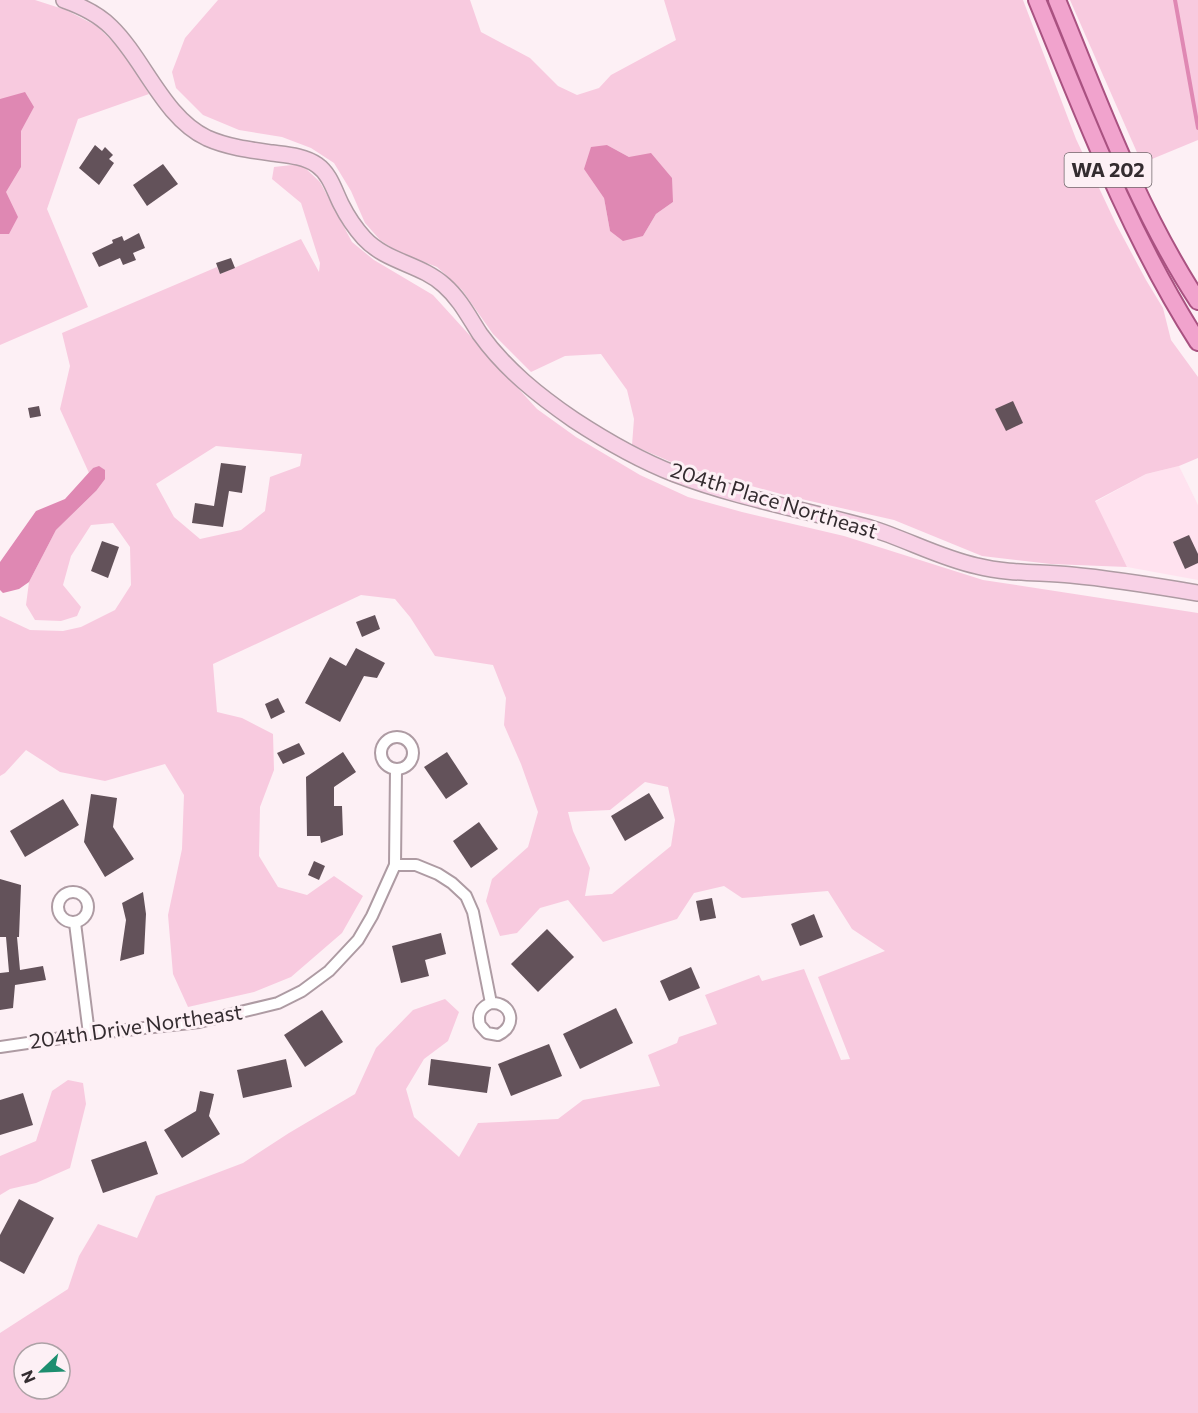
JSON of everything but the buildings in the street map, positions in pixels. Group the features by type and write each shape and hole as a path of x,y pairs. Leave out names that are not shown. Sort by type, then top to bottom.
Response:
{"main road":[{"name":"WA 202","path":"1037,0 1090,130 1135,229 1198,342"},
{"name":"WA 202","path":"1058,0 1133,181 1177,268 1198,301"}],"street":[{"name":"204th Place Northeast","path":"64,0 77,4 108,24 137,58 161,96 182,120 205,137 230,146 304,158 324,170 342,207 374,248 429,274 444,284 501,360 536,393 621,449 674,473 726,491 873,529 947,558 978,567 1020,573 1070,575 1198,593"},
{"name":"204th Drive Northeast","path":"0,1047 89,1034 199,1022 278,1003 302,991 329,970 358,940 372,916 395,865 396,769"},
{"path":"395,865 416,865 438,874 466,896 473,912 491,1003"},
{"path":"75,923 89,1034"}],"shaded area":[{"path":"0,0 35,0 66,10 97,26 122,51 149,94 78,119 47,209 88,307 0,345"},
{"path":"218,0 470,0 481,32 530,58 558,86 577,95 599,88 611,75 676,40 664,0 1023,0 1076,139 1116,224 1163,308 1171,340 1198,377 1198,458 1179,466 1146,474 1095,501 1127,567 1051,564 982,556 894,520 788,496 678,465 632,445 634,419 627,390 601,354 565,356 531,372 493,334 462,290 437,267 398,252 380,240 365,223 351,191 334,163 311,148 282,137 239,130 203,115 176,88 172,72 185,38","holes":["607,145 629,157 673,202 656,214 643,236 610,231 604,198"]},
{"path":"1070,0 1198,0 1198,140 1152,159 1139,157"},
{"path":"25,92 34,107 21,131 21,167 6,192 18,217 9,234 0,234 0,99"},
{"path":"607,145 629,157 651,153 672,178 673,202 656,214 643,236 623,241 610,231 604,198 584,169 591,147"},
{"path":"301,164 320,182 352,242 374,260 433,295 537,409 576,437 640,475 688,497 844,536 983,580 1198,613 1198,1413 0,1413 0,1333 68,1289 79,1256 98,1224 137,1238 156,1196 243,1163 355,1094 376,1048 413,1010 445,999 459,1012 448,1041 424,1059 406,1089 414,1117 459,1157 478,1123 558,1119 583,1100 660,1086 648,1055 677,1043 679,1037 717,1024 705,995 759,975 762,981 804,969 841,1060 850,1059 818,977 885,951 852,929 828,891 742,898 724,886 694,893 677,919 603,942 568,900 540,908 517,933 500,936 486,901 492,879 528,847 538,812 504,725 506,698 493,665 435,656 410,617 395,599 361,595 213,664 217,712 242,718 273,734 274,770 260,807 259,856 278,887 307,895 334,876 363,896 342,933 291,977 254,992 188,1007 173,974 168,915 182,849 184,795 165,764 105,781 60,772 26,750 0,776 0,616 30,630 63,631 81,627 115,610 131,585 130,547 113,523 91,525 71,556 63,585 81,607 77,616 61,621 35,620 26,605 29,582 56,530 96,491 93,468 89,473 60,409 70,366 62,333 217,267 220,274 301,239 319,272 320,263 301,203 272,179 274,167","holes":["216,446 302,454 300,466 270,477 265,511 241,530 200,539 174,517 156,484","645,782 668,787 675,820 671,846 612,894 585,896 590,868 573,831 568,812 610,810"]},
{"path":"99,466 105,470 105,479 96,491 56,530 29,582 19,589 3,593 0,590 0,562 36,511 65,499 93,468"},
{"path":"1179,466 1198,505 1198,580 1127,567 1095,502 1146,474"},
{"path":"68,1080 83,1083 86,1104 70,1168 36,1183 10,1189 0,1195 0,1156 36,1141 52,1091"}],"waterway":[{"path":"1175,0 1198,128"}]}
